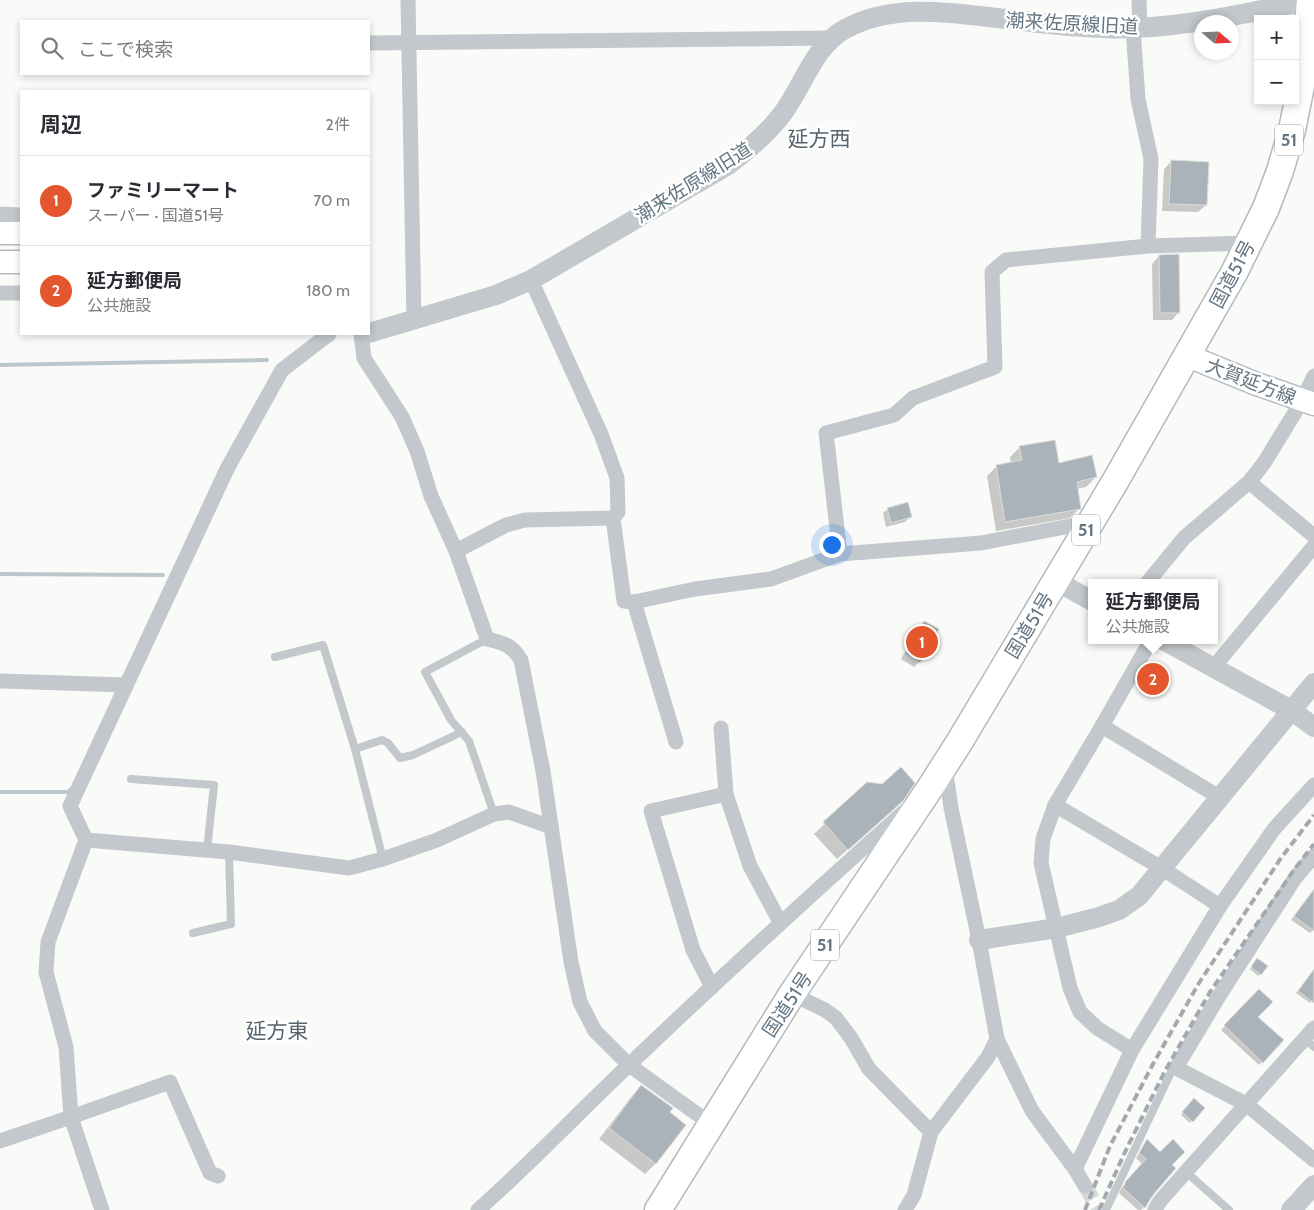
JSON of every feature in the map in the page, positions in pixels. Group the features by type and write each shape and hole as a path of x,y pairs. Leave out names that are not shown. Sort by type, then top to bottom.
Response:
{"highway":[{"name":"国道51号","path":"658,1210 792,994 945,765 1188,356 1249,243 1280,171 1292,130 1305,66 1311,0"}],"main road":[{"path":"0,233 20,233"},
{"path":"0,262 20,262"},
{"name":"大賀延方線","path":"1188,356 1308,402"}],"street":[{"path":"408,0 414,320"},
{"path":"1138,0 1138,99 1151,159 1148,246"},
{"name":"潮来佐原線旧道","path":"370,333 496,295 531,280 728,164 748,150 782,114 820,52 832,38 845,29 879,17 934,6 1064,25 1137,28 1177,25 1240,15 1311,0"},
{"path":"370,43 832,38"},
{"path":"0,214 20,214"},
{"path":"840,554 826,432 894,415 914,398 995,367 992,272 1006,260 1148,246 1249,243"},
{"path":"531,280 601,434 617,478 618,512 613,518 624,601 634,602 695,589 771,579 840,554 981,543 1091,522"},
{"path":"0,293 20,293"},
{"path":"102,1210 71,1117 66,1046 46,972 48,942 86,840 70,806 227,469 282,370 328,335"},
{"path":"361,335 364,358 402,417 417,451 431,496 456,551 487,639 501,642 515,650 522,660 543,771 571,962 580,1002 595,1031 629,1065 712,1124"},
{"path":"1150,579 1184,538 1249,482 1308,402 1314,376"},
{"path":"1249,482 1314,536"},
{"path":"456,551 506,525 525,520 613,518"},
{"path":"1213,668 1314,546"},
{"path":"1056,581 1088,599"},
{"path":"634,602 676,742"},
{"path":"1132,1050 1097,1028 1080,1012 1070,988 1041,863 1042,838 1055,805 1149,644"},
{"path":"1170,644 1291,710 1314,727"},
{"path":"2,681 126,685"},
{"path":"979,940 1057,928 1099,917 1119,910 1139,896 1314,683"},
{"path":"1102,726 1219,797"},
{"path":"721,728 726,794 750,866 780,922"},
{"path":"945,765 951,808 979,940 997,1039 1032,1111 1075,1169 1085,1186"},
{"path":"1075,1169 1132,1050 1220,906 1274,829 1314,785"},
{"path":"478,1210 514,1178 629,1065 780,922 930,788"},
{"path":"712,987 693,950 651,811 726,794"},
{"path":"1055,805 1163,869 1220,906"},
{"path":"86,840 229,852 349,868 383,859 437,840 494,814 509,812 551,827"},
{"path":"1314,856 1295,878 1219,996 1176,1068 1246,1104 1314,1160"},
{"path":"792,994 825,1010 836,1018 851,1038 869,1069 931,1132"},
{"path":"1154,1210 1160,1200 1246,1104 1311,1038"},
{"path":"905,1210 914,1195 931,1132 988,1057 997,1039"},
{"path":"0,1141 170,1082 210,1173 218,1176"},
{"path":"1291,1210 1314,1185"}],"lane":[{"path":"487,639 425,672 451,720 469,741 494,814"},
{"path":"275,658 323,645 355,748 383,859"},
{"path":"355,748 382,740 388,743 400,758 413,755 462,732"},
{"path":"131,779 214,785 207,850"},
{"path":"192,933 231,924 229,852"},
{"path":"1106,1210 1172,1070 1176,1068"},
{"path":"1186,1172 1229,1210"}],"building":[{"path":"1171,160 1209,162 1207,205 1169,204"},
{"path":"1179,254 1180,313 1160,313 1159,255"},
{"path":"1055,440 1059,463 1092,455 1097,477 1077,482 1081,509 1005,522 996,465 1022,460 1019,446"},
{"path":"908,502 912,517 891,523 887,508"},
{"path":"924,621 939,629 920,663 905,654"},
{"path":"901,767 915,783 903,801 848,850 823,822 867,782 882,784"},
{"path":"1314,889 1314,931 1294,916"},
{"path":"1257,958 1268,966 1261,975 1251,967"},
{"path":"1314,969 1314,1003 1298,991"},
{"path":"1259,989 1273,1002 1258,1017 1284,1040 1263,1063 1224,1025"},
{"path":"641,1085 673,1108 670,1112 686,1125 656,1164 609,1128"},
{"path":"1194,1098 1205,1108 1193,1122 1182,1112"},
{"path":"1147,1139 1160,1152 1173,1139 1185,1152 1172,1165 1176,1168 1153,1195 1145,1208 1123,1188 1126,1181 1146,1159 1139,1153"}],"waterway":[{"path":"0,365 267,360"},
{"path":"0,574 163,575"},
{"path":"0,792 69,792 70,790"}],"tunnel":[{"path":"1085,1186 1099,1210"}],"railway":[{"path":"1085,1210 1110,1146 1153,1064 1199,983 1281,858 1314,815"},
{"path":"1099,1210 1165,1071 1210,992 1314,844"}],"place":[{"name":"ファミリーマート","path":"922,642"},
{"name":"延方郵便局","path":"1153,679"}],"district":[{"name":"延方西","path":"819,139"},
{"name":"延方東","path":"277,1031"}]}
